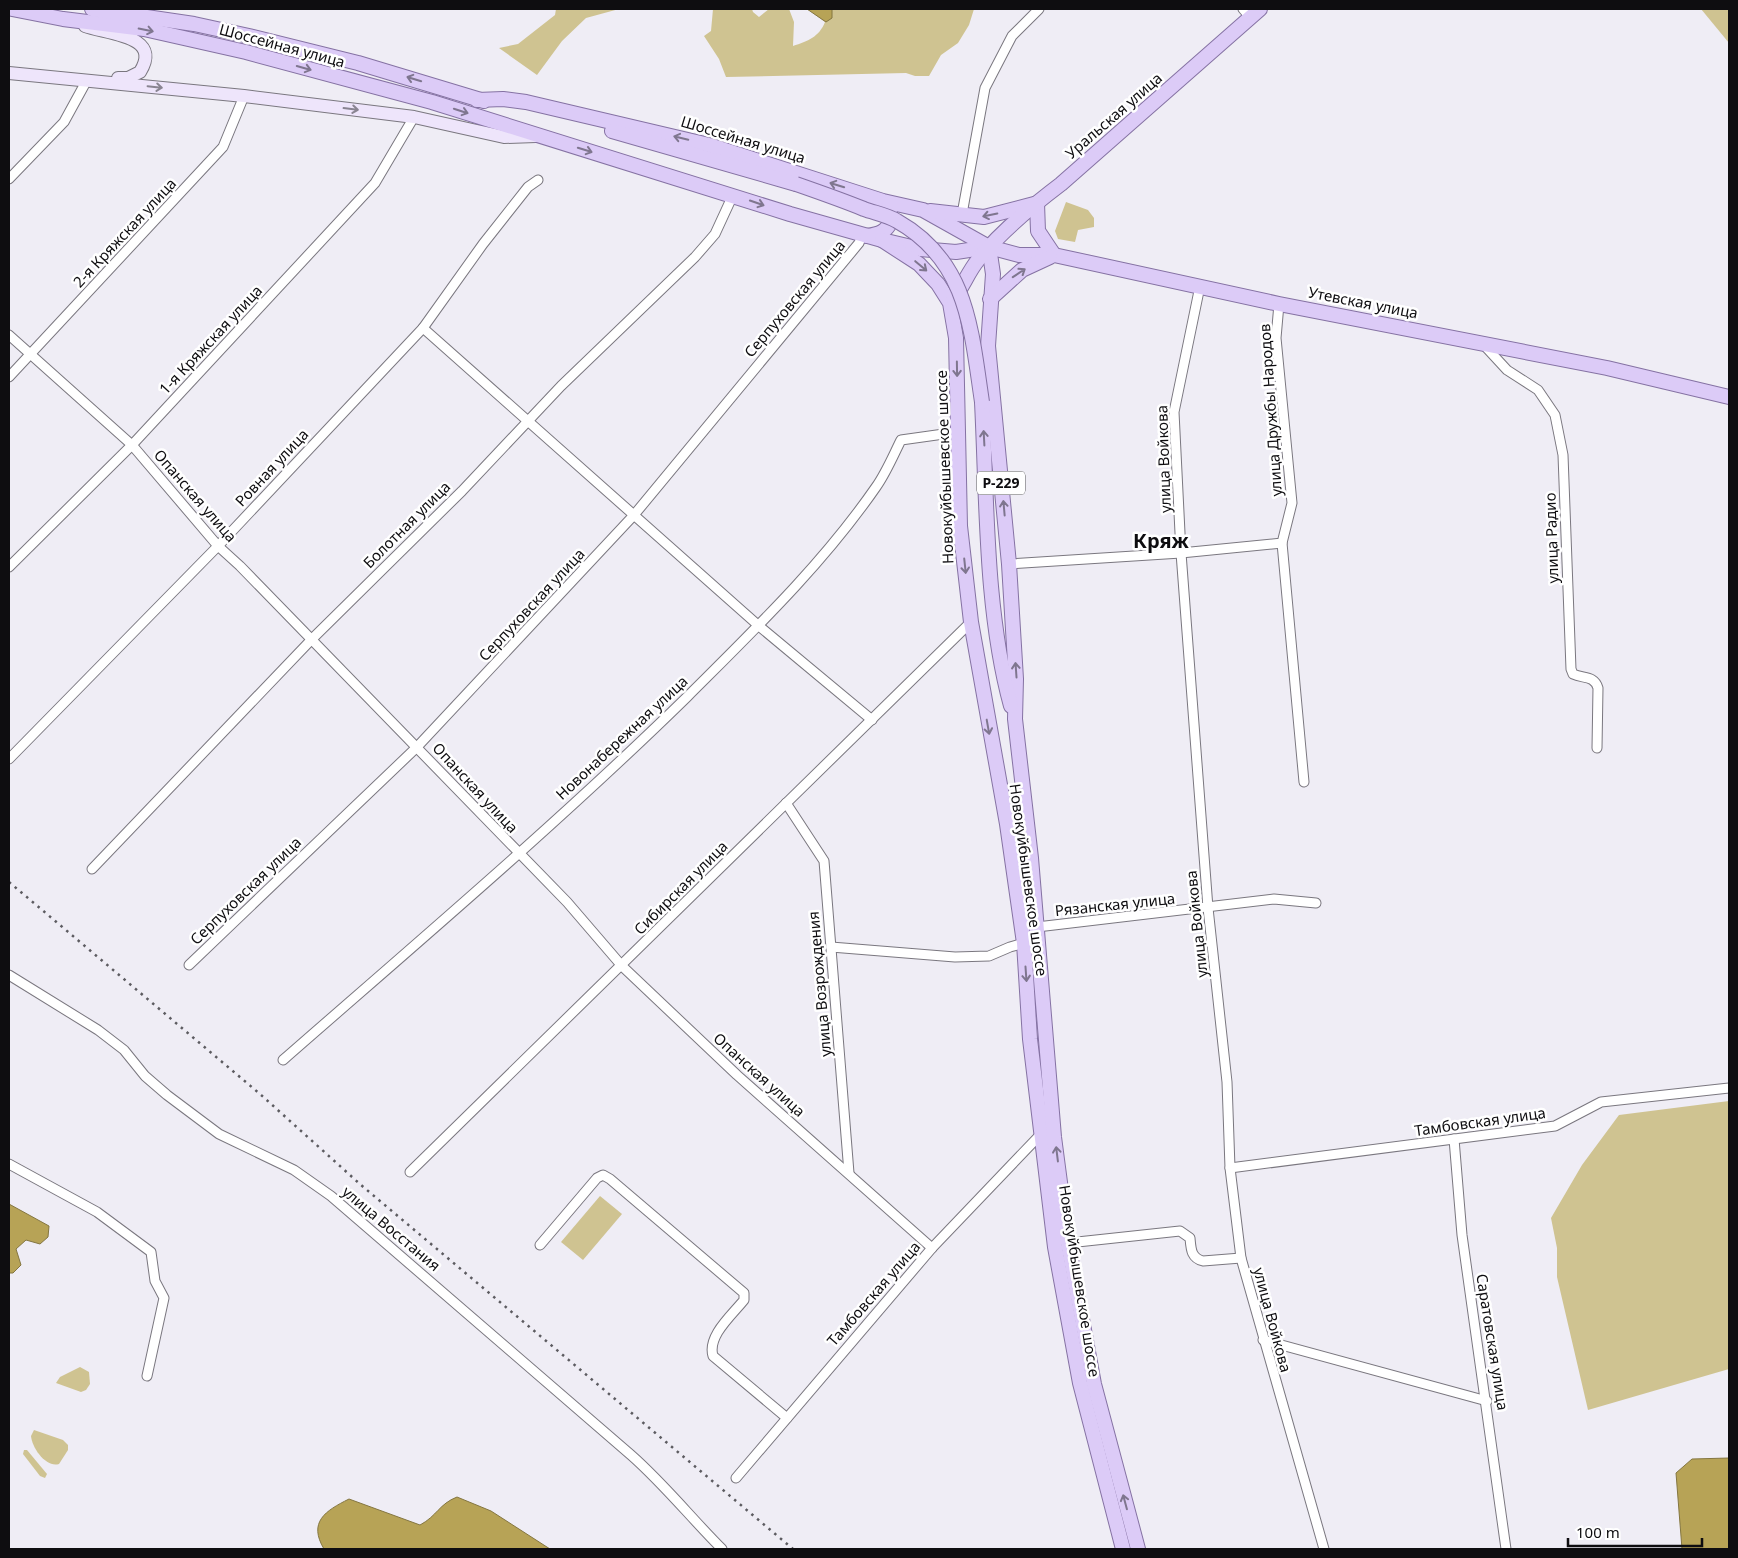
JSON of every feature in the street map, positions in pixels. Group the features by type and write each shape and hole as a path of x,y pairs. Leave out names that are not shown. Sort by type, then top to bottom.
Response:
{"main road":[{"name":"Шоссейная улица","path":"12,9 63,19 144,29 246,52 432,102 864,236 920,249 956,252 990,247"},
{"name":"Шоссейная улица","path":"92,9 194,24 258,38 396,73 477,100 623,134 796,184"},
{"name":"Уральская улица","path":"950,303 968,274 990,247 1251,12"},
{"path":"63,19 124,36 142,48 146,57 140,72 128,78 113,78 107,82"},
{"name":"Шоссейная улица","path":"9,73 244,96 414,117 504,137 538,136"},
{"name":"Шоссейная улица","path":"477,100 503,99 526,102 710,145 883,201 924,210 990,247"},
{"name":"Новокуйбышевское шоссе","path":"796,184 896,220 927,242 938,255 960,290 970,321 982,402 994,608 1004,678 1015,719"},
{"path":"864,236 880,234 887,230 892,220 890,209 883,201"},
{"path":"924,210 984,217 1037,203 1038,231 1054,255 1022,270 990,299"},
{"name":"Новокуйбышевское шоссе","path":"882,240 907,255 928,272 950,303 956,338 960,526 971,622 1007,824 1024,943 1030,1039 1040,1135 1055,1247 1080,1383 1124,1549"},
{"name":"Новокуйбышевское шоссе","path":"990,247 993,274 989,339 1009,564 1016,679 1015,719 1037,927 1054,1137 1068,1243 1094,1384 1138,1549"},
{"name":"Утевская улица","path":"990,247 1019,254 1054,255 1279,304 1482,342 1607,368 1729,397"},
{"path":"956,338 970,331 983,333 989,339"}],"street":[{"path":"962,214 985,88 1012,36 1039,9"},
{"path":"9,179 64,122 87,80"},
{"name":"2-я Кряжская улица","path":"9,377 223,147 244,96"},
{"name":"1-я Кряжская улица","path":"9,567 132,445 375,183 414,117"},
{"name":"Ровная улица","path":"9,759 218,546 423,328 483,244 528,187 538,180"},
{"name":"Болотная улица","path":"92,869 312,639 462,490 561,386 695,257 715,234 733,195"},
{"name":"Серпуховская улица","path":"189,964 418,747 634,515 864,236"},
{"name":"улица Войкова","path":"1200,286 1174,407 1181,553 1208,908 1227,1082 1230,1168 1242,1258 1263,1340 1324,1549"},
{"name":"улица Дружбы Народов","path":"1279,304 1276,338 1292,503 1282,543 1304,782"},
{"path":"423,328 759,626 872,720"},
{"name":"Опанская улица","path":"9,335 132,445 218,546 418,747 567,902 622,966 737,1075 932,1248"},
{"name":"улица Радио","path":"1482,342 1507,370 1538,390 1555,415 1563,455 1571,669 1573,674 1591,678 1596,682 1598,688 1597,748"},
{"name":"Новонабережная улица","path":"283,1060 519,854 648,734 759,626 810,573 877,486 901,440 958,432"},
{"path":"1009,564 1181,553 1282,543"},
{"name":"Сибирская улица","path":"410,1172 971,622"},
{"name":"улица Возрождения","path":"786,803 824,862 849,1173"},
{"name":"Рязанская улица","path":"1037,927 1274,899 1316,903"},
{"path":"831,947 955,957 989,956 1024,943"},
{"name":"улица Восстания","path":"9,975 98,1030 124,1050 145,1076 219,1134 294,1170 331,1196 631,1455 663,1484 690,1516 722,1549"},
{"name":"Тамбовская улица","path":"1230,1168 1555,1126 1601,1102 1729,1088"},
{"name":"Тамбовская улица","path":"736,1478 932,1248 1040,1135"},
{"name":"Саратовская улица","path":"1454,1139 1462,1235 1487,1401 1506,1549"},
{"path":"9,1164 97,1212 151,1252 155,1281 164,1298 147,1376"},
{"path":"540,1245 597,1178 603,1175 610,1179 744,1293 744,1300 714,1338 710,1348 713,1356 787,1418"},
{"path":"1068,1243 1180,1230 1190,1238 1192,1254 1197,1260 1242,1258"},
{"path":"1263,1340 1487,1401"}],"shaded area":[{"path":"556,9 619,9 586,18 562,41 537,75 499,48 518,44 555,15"},
{"path":"713,9 752,9 759,17 769,9 789,9 794,22 793,46 812,38 820,31 825,22 807,9 974,9 969,25 958,43 941,55 929,76 915,76 906,73 726,77 719,59 704,36 711,31"},
{"path":"807,9 832,9 832,18 826,22"},
{"path":"1701,9 1729,9 1729,43"},
{"path":"1066,202 1088,210 1094,218 1094,227 1078,230 1075,242 1058,239 1055,231"},
{"path":"1729,1101 1729,1369 1588,1410 1557,1277 1557,1248 1551,1218 1582,1165 1619,1115"},
{"path":"600,1196 622,1214 583,1260 561,1242"},
{"path":"9,1204 49,1226 48,1237 40,1244 26,1240 16,1249 21,1265 13,1273 9,1273"},
{"path":"80,1367 89,1372 90,1384 86,1390 81,1392 56,1383 60,1377"},
{"path":"34,1430 63,1440 68,1445 68,1450 59,1464 49,1463 40,1456 32,1441 31,1436"},
{"path":"24,1450 27,1450 47,1474 45,1478 40,1476 23,1454"},
{"path":"1729,1458 1729,1549 1682,1549 1676,1473 1692,1459"},
{"path":"457,1497 491,1511 550,1549 324,1549 319,1540 318,1531 322,1518 333,1508 349,1499 420,1525 446,1503"}],"railway":[{"path":"9,882 260,1094 361,1185 793,1549"}],"district":[{"name":"Кряж","path":"1161,541"}]}
